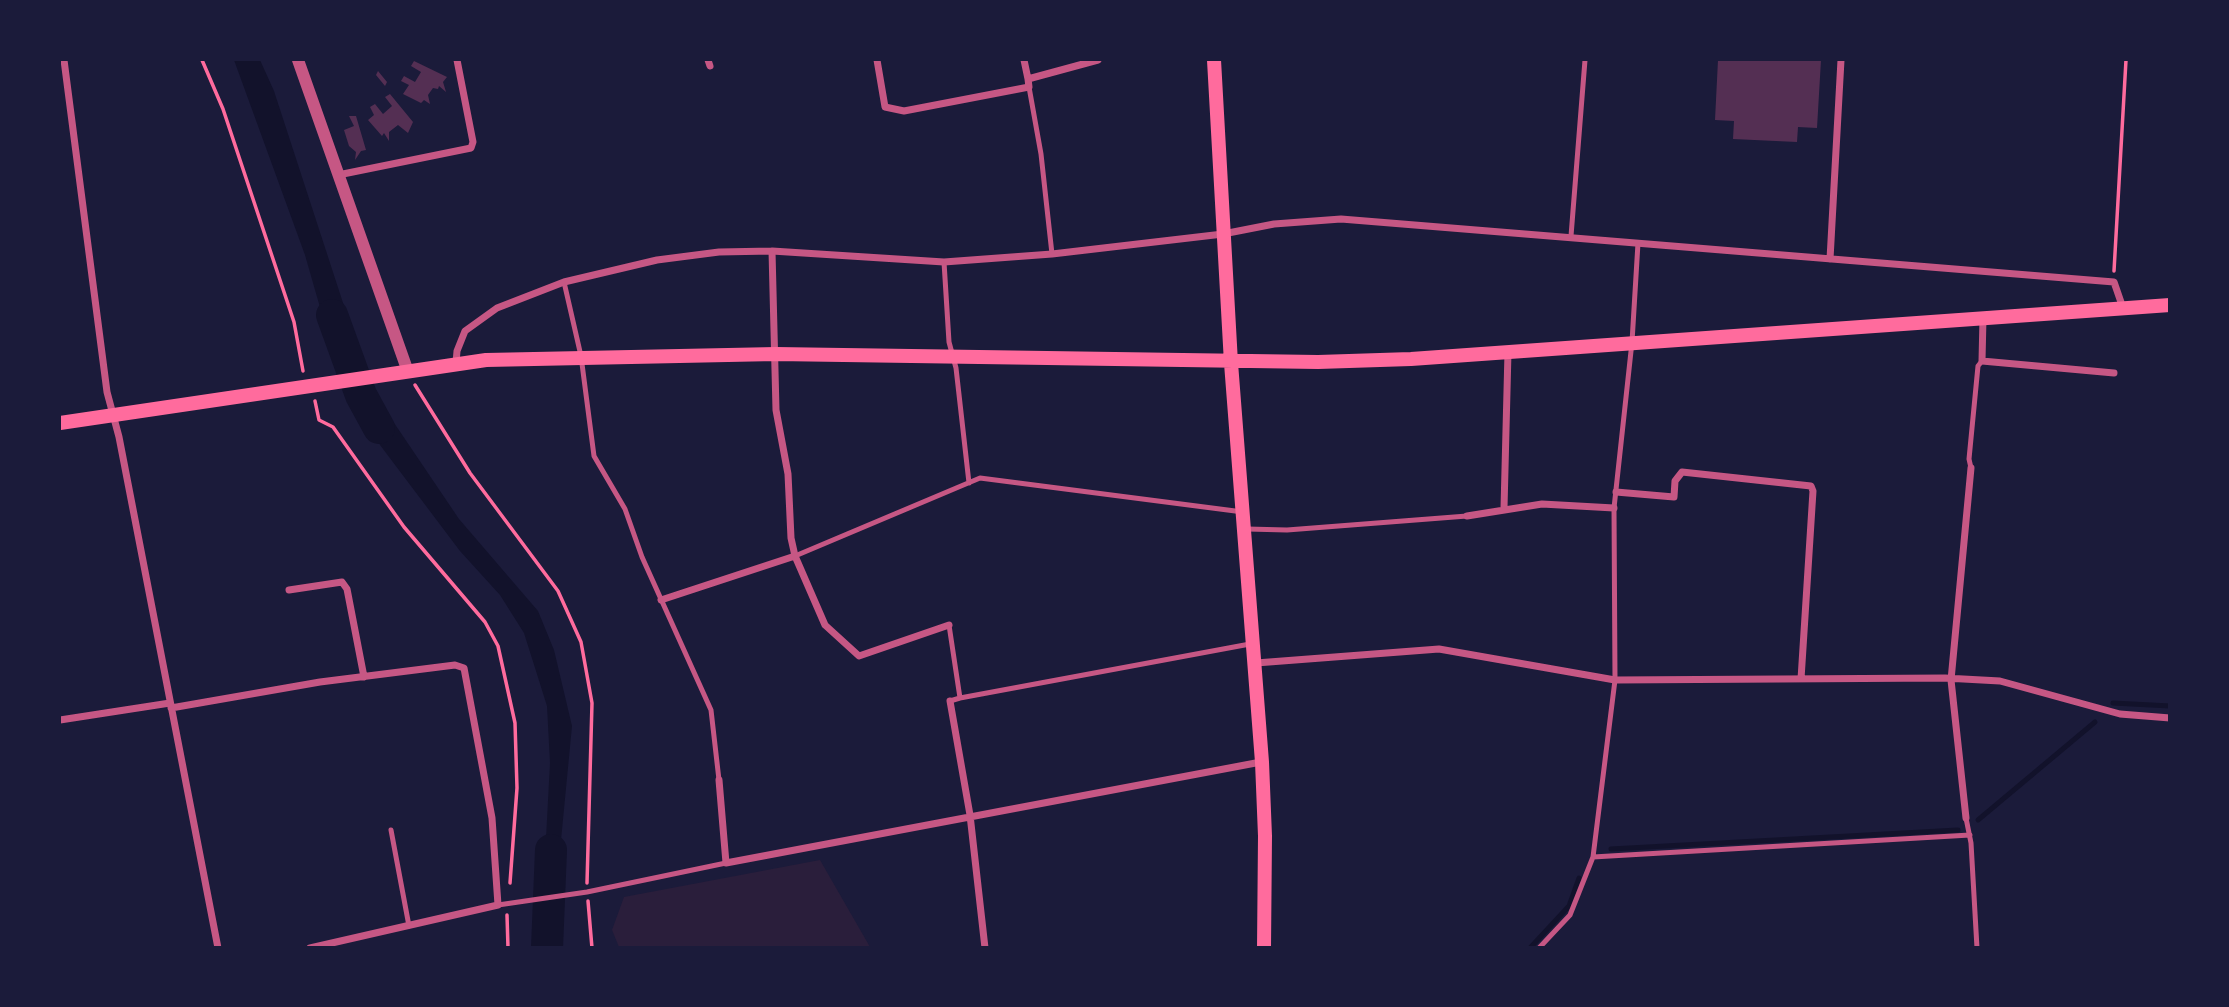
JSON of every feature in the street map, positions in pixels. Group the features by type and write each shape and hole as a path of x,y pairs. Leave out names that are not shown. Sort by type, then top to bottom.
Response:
{"main road":[{"path":"1214,60 1231,363 1262,762 1265,836 1264,947"},
{"path":"60,423 407,369 456,363 581,356 953,355 1231,363 1411,359 2169,305"}],"street":[{"path":"64,60 104,366 218,947"},
{"path":"298,60 407,369"},
{"path":"338,176 471,148 473,142 457,60"},
{"path":"877,60 885,107 904,111 1028,83 1098,60"},
{"path":"1024,60 1028,83"},
{"path":"1830,259 1841,60"},
{"path":"456,363 459,342 465,331 516,299 564,282 657,260 719,252 772,251 944,262 1052,254 1223,234 1274,224 1341,219 2114,282 2123,308"},
{"path":"772,251 777,427 788,474 788,510 795,556 825,625 859,656 949,625"},
{"path":"1983,318 1982,361 2114,373"},
{"path":"1504,508 1508,352"},
{"path":"1966,818 1951,680 1971,468"},
{"path":"1616,492 1674,497 1675,481 1682,472 1811,486 1814,491 1801,679"},
{"path":"1467,516 1542,504 1614,508"},
{"path":"661,600 795,556"},
{"path":"289,590 342,582 364,677"},
{"path":"1256,663 1439,649 1615,680 2000,681 2120,714 2169,718"},
{"path":"60,720 455,664 464,668 492,818 498,905 410,927 310,947"},
{"path":"950,701 970,815 985,947"},
{"path":"719,779 726,863 1262,762"}],"lane":[{"path":"1571,236 1585,60"},
{"path":"1028,83 1041,154 1052,254"},
{"path":"1539,947 1570,915 1593,857 1615,680 1614,508 1632,342 1638,243"},
{"path":"944,262 969,483"},
{"path":"564,282 581,356 594,457 625,509 661,600 711,710 719,779"},
{"path":"1971,468 1969,459 1978,366 1982,361"},
{"path":"795,556 980,478 1243,513"},
{"path":"1245,529 1300,529 1467,516"},
{"path":"949,625 960,698"},
{"path":"950,701 1254,643"},
{"path":"1966,818 1970,835 1977,947"},
{"path":"391,830 410,927"},
{"path":"1593,857 1970,835"},
{"path":"498,905 587,892 726,863"}],"path":[{"path":"202,60 223,109 295,322 302,369"},
{"path":"2114,282 2126,60"},
{"path":"413,383 470,474 558,591 581,642 592,703 587,892 592,947"},
{"path":"316,404 318,419 333,427 404,527 485,622 498,646 516,736 517,788 510,886"},
{"path":"507,904 508,947"}],"shaded area":[{"path":"234,60 260,60 274,91 359,352 334,356 305,255"},
{"path":"375,389 384,408 459,519 538,611 554,650 572,726 556,892 543,895 550,763 547,706 524,633 500,595 460,551 380,445 353,393"},
{"path":"820,860 870,947 619,947 612,930 624,897"},
{"path":"558,901 559,947 541,947 542,903"}],"building":[{"path":"1718,60 1821,60 1817,128 1798,127 1797,142 1733,139 1734,121 1715,120"},
{"path":"414,61 447,77 443,82 446,92 439,86 438,89 433,88 428,95 430,104 424,100 421,103 403,94 409,85 401,81 404,76 415,82 421,72 411,66"},
{"path":"378,71 387,82 385,86 376,75"},
{"path":"390,94 413,122 408,133 398,125 389,132 389,141 384,133 382,136 368,120 374,115 370,107 375,104 383,114 392,106 385,97"},
{"path":"349,116 356,116 366,150 361,151 355,160 356,152 349,146 344,130 354,126"}],"waterway":[{"path":"332,315 361,395 379,428"},
{"path":"2113,703 2170,706"},
{"path":"1978,820 2095,722"},
{"path":"1611,849 1958,830"},
{"path":"547,948 551,850"},
{"path":"1530,948 1569,906 1579,878"}]}
